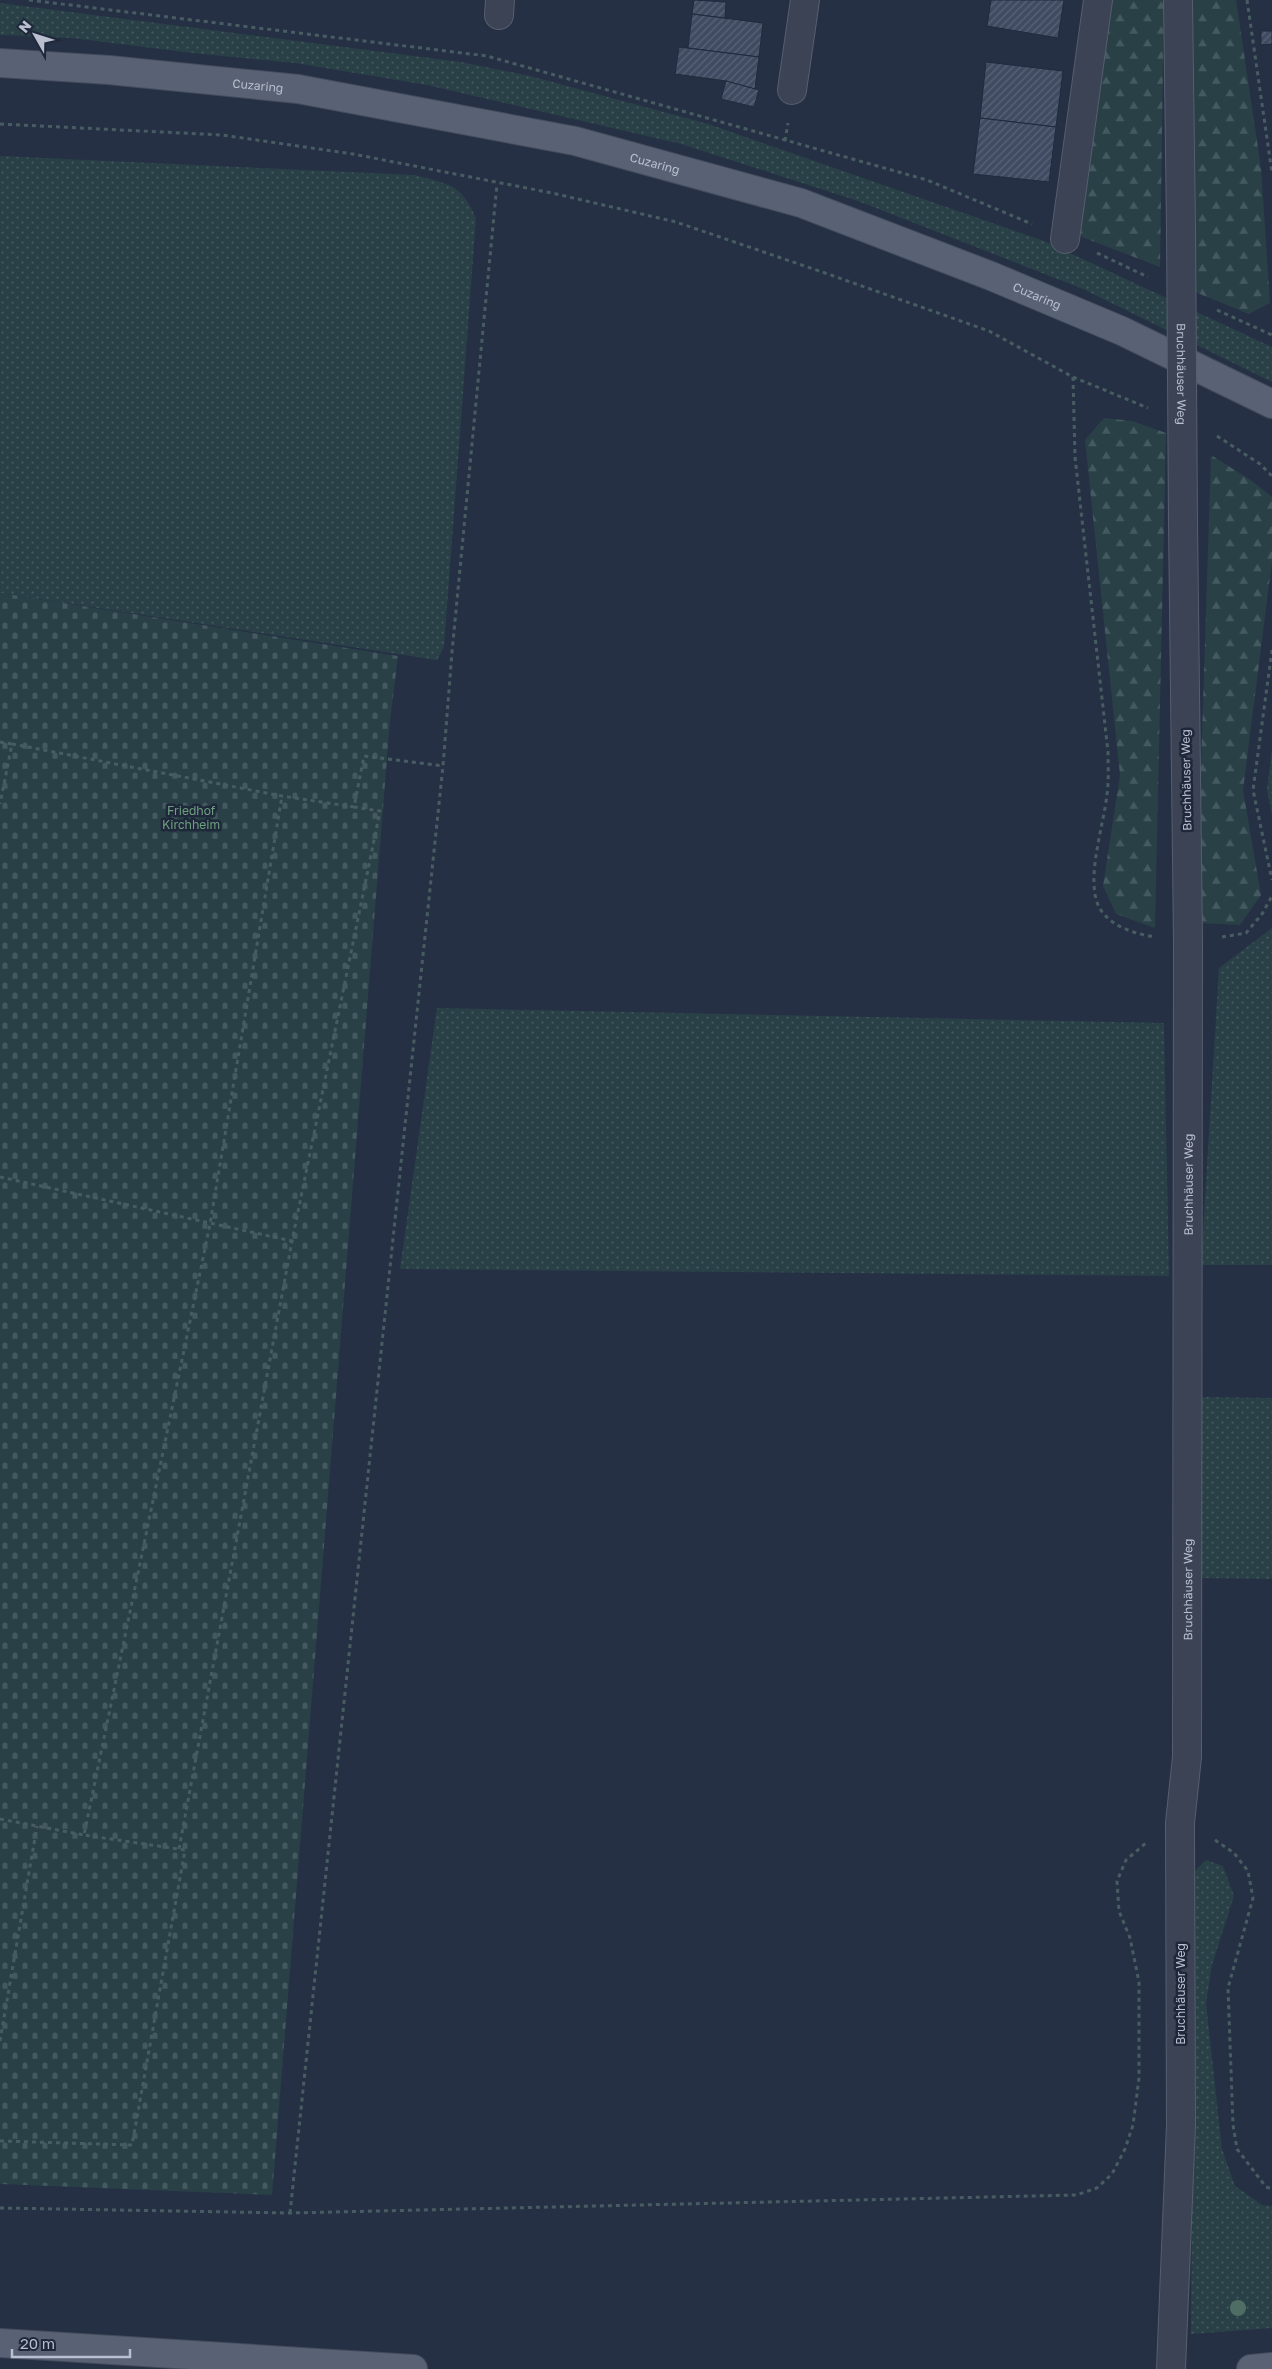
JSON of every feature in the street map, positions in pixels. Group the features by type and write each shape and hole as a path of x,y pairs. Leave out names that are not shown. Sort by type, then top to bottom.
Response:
{"main road":[{"name":"Cuzaring","path":"0,63 109,70 298,89 585,144 801,203 991,276 1113,328 1272,404"},
{"path":"0,2343 413,2369"},
{"path":"1251,2369 1272,2367"}],"street":[{"path":"792,90 805,0"},
{"path":"1066,239 1098,0"},
{"name":"Bruchhäuser Weg","path":"1171,2369 1181,2125 1180,1823 1187,1757 1188,943 1178,0"}],"path":[{"path":"1247,0 1272,173"},
{"path":"0,124 222,135 353,154 496,184 552,193 676,222 989,331 1073,377 1075,457 1108,752 1107,793"},
{"path":"290,2213 443,766 496,184"},
{"path":"1272,650 1253,790 1272,880"},
{"path":"0,742 282,796 380,810 292,1241 179,1849"},
{"path":"0,804 12,744"},
{"path":"354,807 364,756 443,766"},
{"path":"84,1835 210,1224 282,796"},
{"path":"0,1177 292,1241"},
{"path":"0,1819 84,1835 185,1850 132,2145 0,2141"},
{"path":"0,2208 290,2213 1031,2198 1076,2195 1097,2188 1112,2174 1125,2149 1132,2125 1139,2078 1139,1982 1130,1938 1119,1911 1117,1881 1126,1860 1142,1845 1180,1823 1204,1833 1234,1853 1248,1871 1254,1898 1228,1988 1233,2125 1237,2149 1266,2187 1272,2189"},
{"path":"0,2041 37,1826"}],"green space":[{"path":"1110,0 1164,0 1160,267 1082,237 1078,221"},
{"path":"1192,0 1236,0 1261,168 1270,303 1249,314 1195,292"},
{"path":"0,3 461,62 530,76 708,124 1044,241 1272,347 1272,382 1083,289 858,201 681,144 427,85 295,63 72,38 0,35"},
{"path":"0,156 415,175 445,184 459,191 476,218 444,647 437,660 0,593"},
{"path":"1104,418 1132,421 1166,433 1155,928 1116,914 1103,886 1120,775 1085,440"},
{"path":"1211,455 1252,481 1272,497 1272,561 1243,790 1261,895 1240,925 1196,923"},
{"name":"Friedhof Kirchheim","path":"0,593 398,656 390,721 272,2195 0,2184"},
{"path":"1272,749 1272,815 1267,790"},
{"path":"1272,928 1272,1265 1201,1265 1219,968"},
{"path":"437,1008 1164,1023 1169,1276 400,1269"},
{"path":"1201,1397 1272,1398 1272,1579 1198,1578"},
{"path":"1206,1860 1223,1866 1234,1896 1212,1965 1206,2004 1222,2149 1235,2186 1262,2205 1272,2206 1272,2328 1191,2334 1194,1872"}],"building":[{"path":"694,0 726,2 725,18 692,14"},
{"path":"991,0 1064,0 1058,38 987,26"},
{"path":"692,14 763,23 759,57 688,48"},
{"path":"1261,31 1272,31 1272,44 1261,45"},
{"path":"679,47 759,57 755,89 726,81 675,74"},
{"path":"986,62 1063,71 1056,127 980,118"},
{"path":"726,81 759,90 754,107 721,99"},
{"path":"980,118 1056,127 1049,182 973,174"}]}
